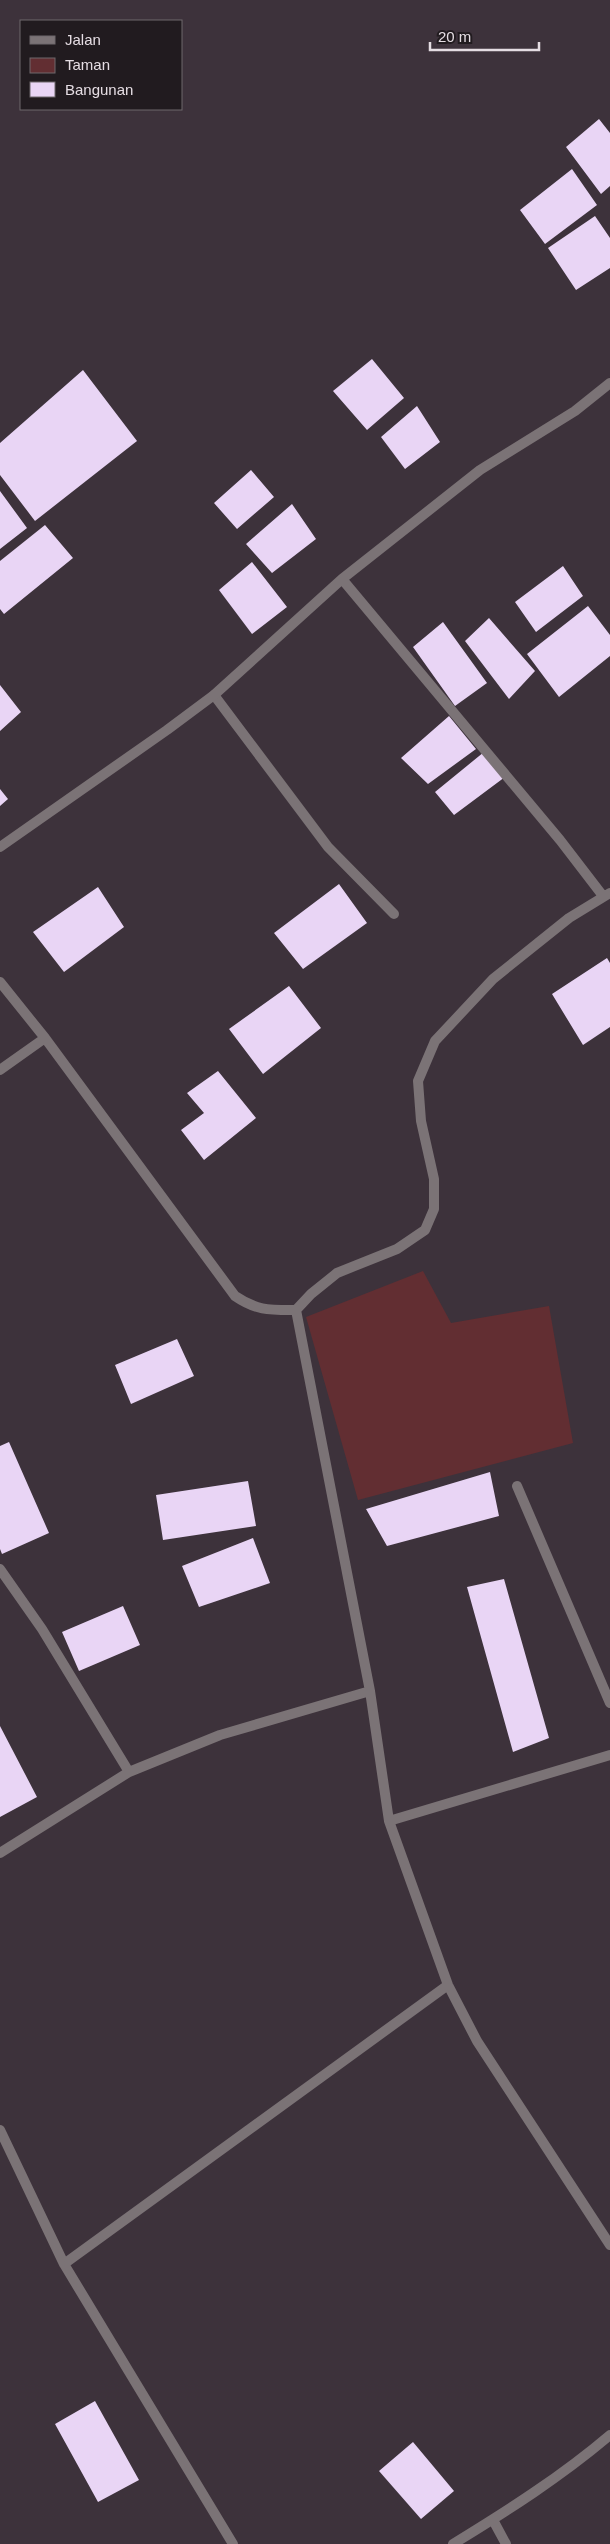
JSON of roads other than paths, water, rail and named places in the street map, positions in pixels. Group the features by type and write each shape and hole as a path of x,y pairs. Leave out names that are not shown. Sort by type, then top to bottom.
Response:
{"street":[{"path":"0,847 214,695 342,580 480,470 576,411 610,384"},
{"path":"0,982 45,1038 235,1296 249,1306 263,1310 296,1310 311,1294 337,1273 397,1249 425,1230 434,1209 434,1180 421,1121 418,1081 435,1041 493,979 569,918 606,894 342,580"},
{"path":"214,695 328,847 394,914"},
{"path":"0,1070 45,1038"},
{"path":"296,1310 370,1692 388,1821 448,1985 477,2041 610,2245"},
{"path":"517,1486 610,1703"},
{"path":"0,1569 42,1629 129,1772"},
{"path":"0,1853 129,1772 220,1735 370,1692"},
{"path":"388,1821 610,1755"},
{"path":"64,2264 448,1985"},
{"path":"0,2130 64,2264 233,2544"},
{"path":"453,2544 493,2520 587,2454 610,2435"},
{"path":"493,2520 506,2544"}]}
